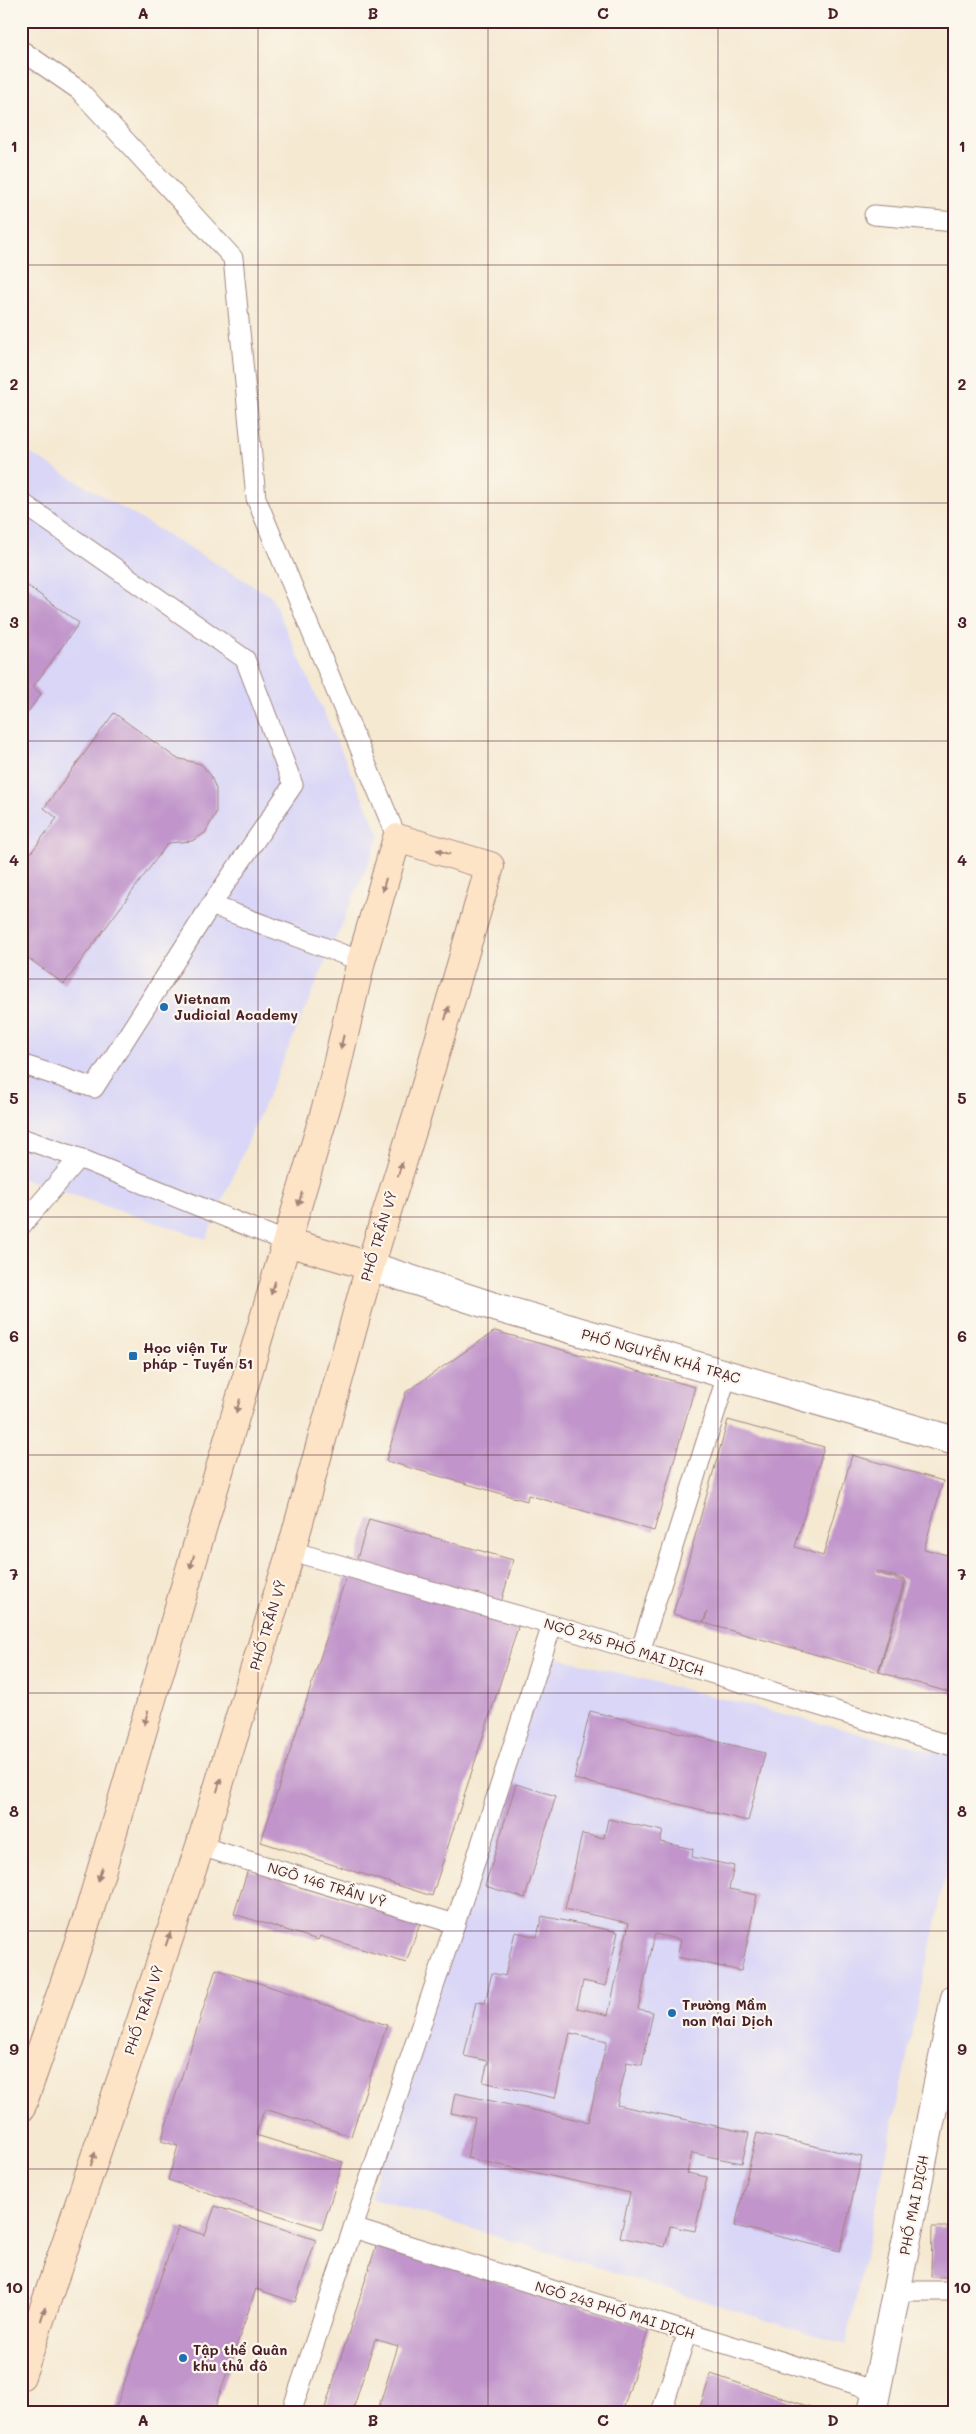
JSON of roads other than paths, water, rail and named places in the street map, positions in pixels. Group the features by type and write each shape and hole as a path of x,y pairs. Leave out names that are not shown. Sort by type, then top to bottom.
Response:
{"main road":[{"name":"PHỐ TRẦN VỸ","path":"21,2376 200,1846 292,1551 370,1266 418,1112 490,866 397,838"},
{"path":"21,2108 88,1916 331,1091 362,961 397,838"},
{"path":"287,1242 370,1266"}],"street":[{"name":"PHỐ NGUYỄN KHẢ TRẠC","path":"370,1266 495,1308 955,1441"},
{"name":"PHỐ MAI DỊCH","path":"874,2402 955,1998"}],"lane":[{"path":"21,50 79,90 233,258 256,498 397,838"},
{"path":"874,215 955,222"},
{"path":"21,502 244,659 293,785 211,904 94,1088 21,1064"},
{"path":"211,904 362,961"},
{"path":"21,1138 79,1158 287,1242"},
{"path":"21,1226 79,1158"},
{"path":"640,1652 727,1375"},
{"name":"NGÕ 245 PHỐ MAI DỊCH","path":"292,1551 552,1625 955,1747"},
{"path":"291,2413 455,1924 552,1625"},
{"name":"NGÕ 146 TRẦN VỸ","path":"200,1846 455,1924"},
{"name":"NGÕ 243 PHỐ MAI DỊCH","path":"353,2228 687,2332 874,2402"},
{"path":"897,2291 955,2291"},
{"path":"661,2413 687,2332"}],"place":[{"name":"Vietnam Judicial Academy","path":"164,1007"},
{"name":"Học viện Tư pháp - Tuyến 51","path":"133,1356"},
{"name":"Trường Mầm non Mai Dịch","path":"672,2013"},
{"name":"Tập thể Quân khu thủ đô","path":"183,2358"}]}
